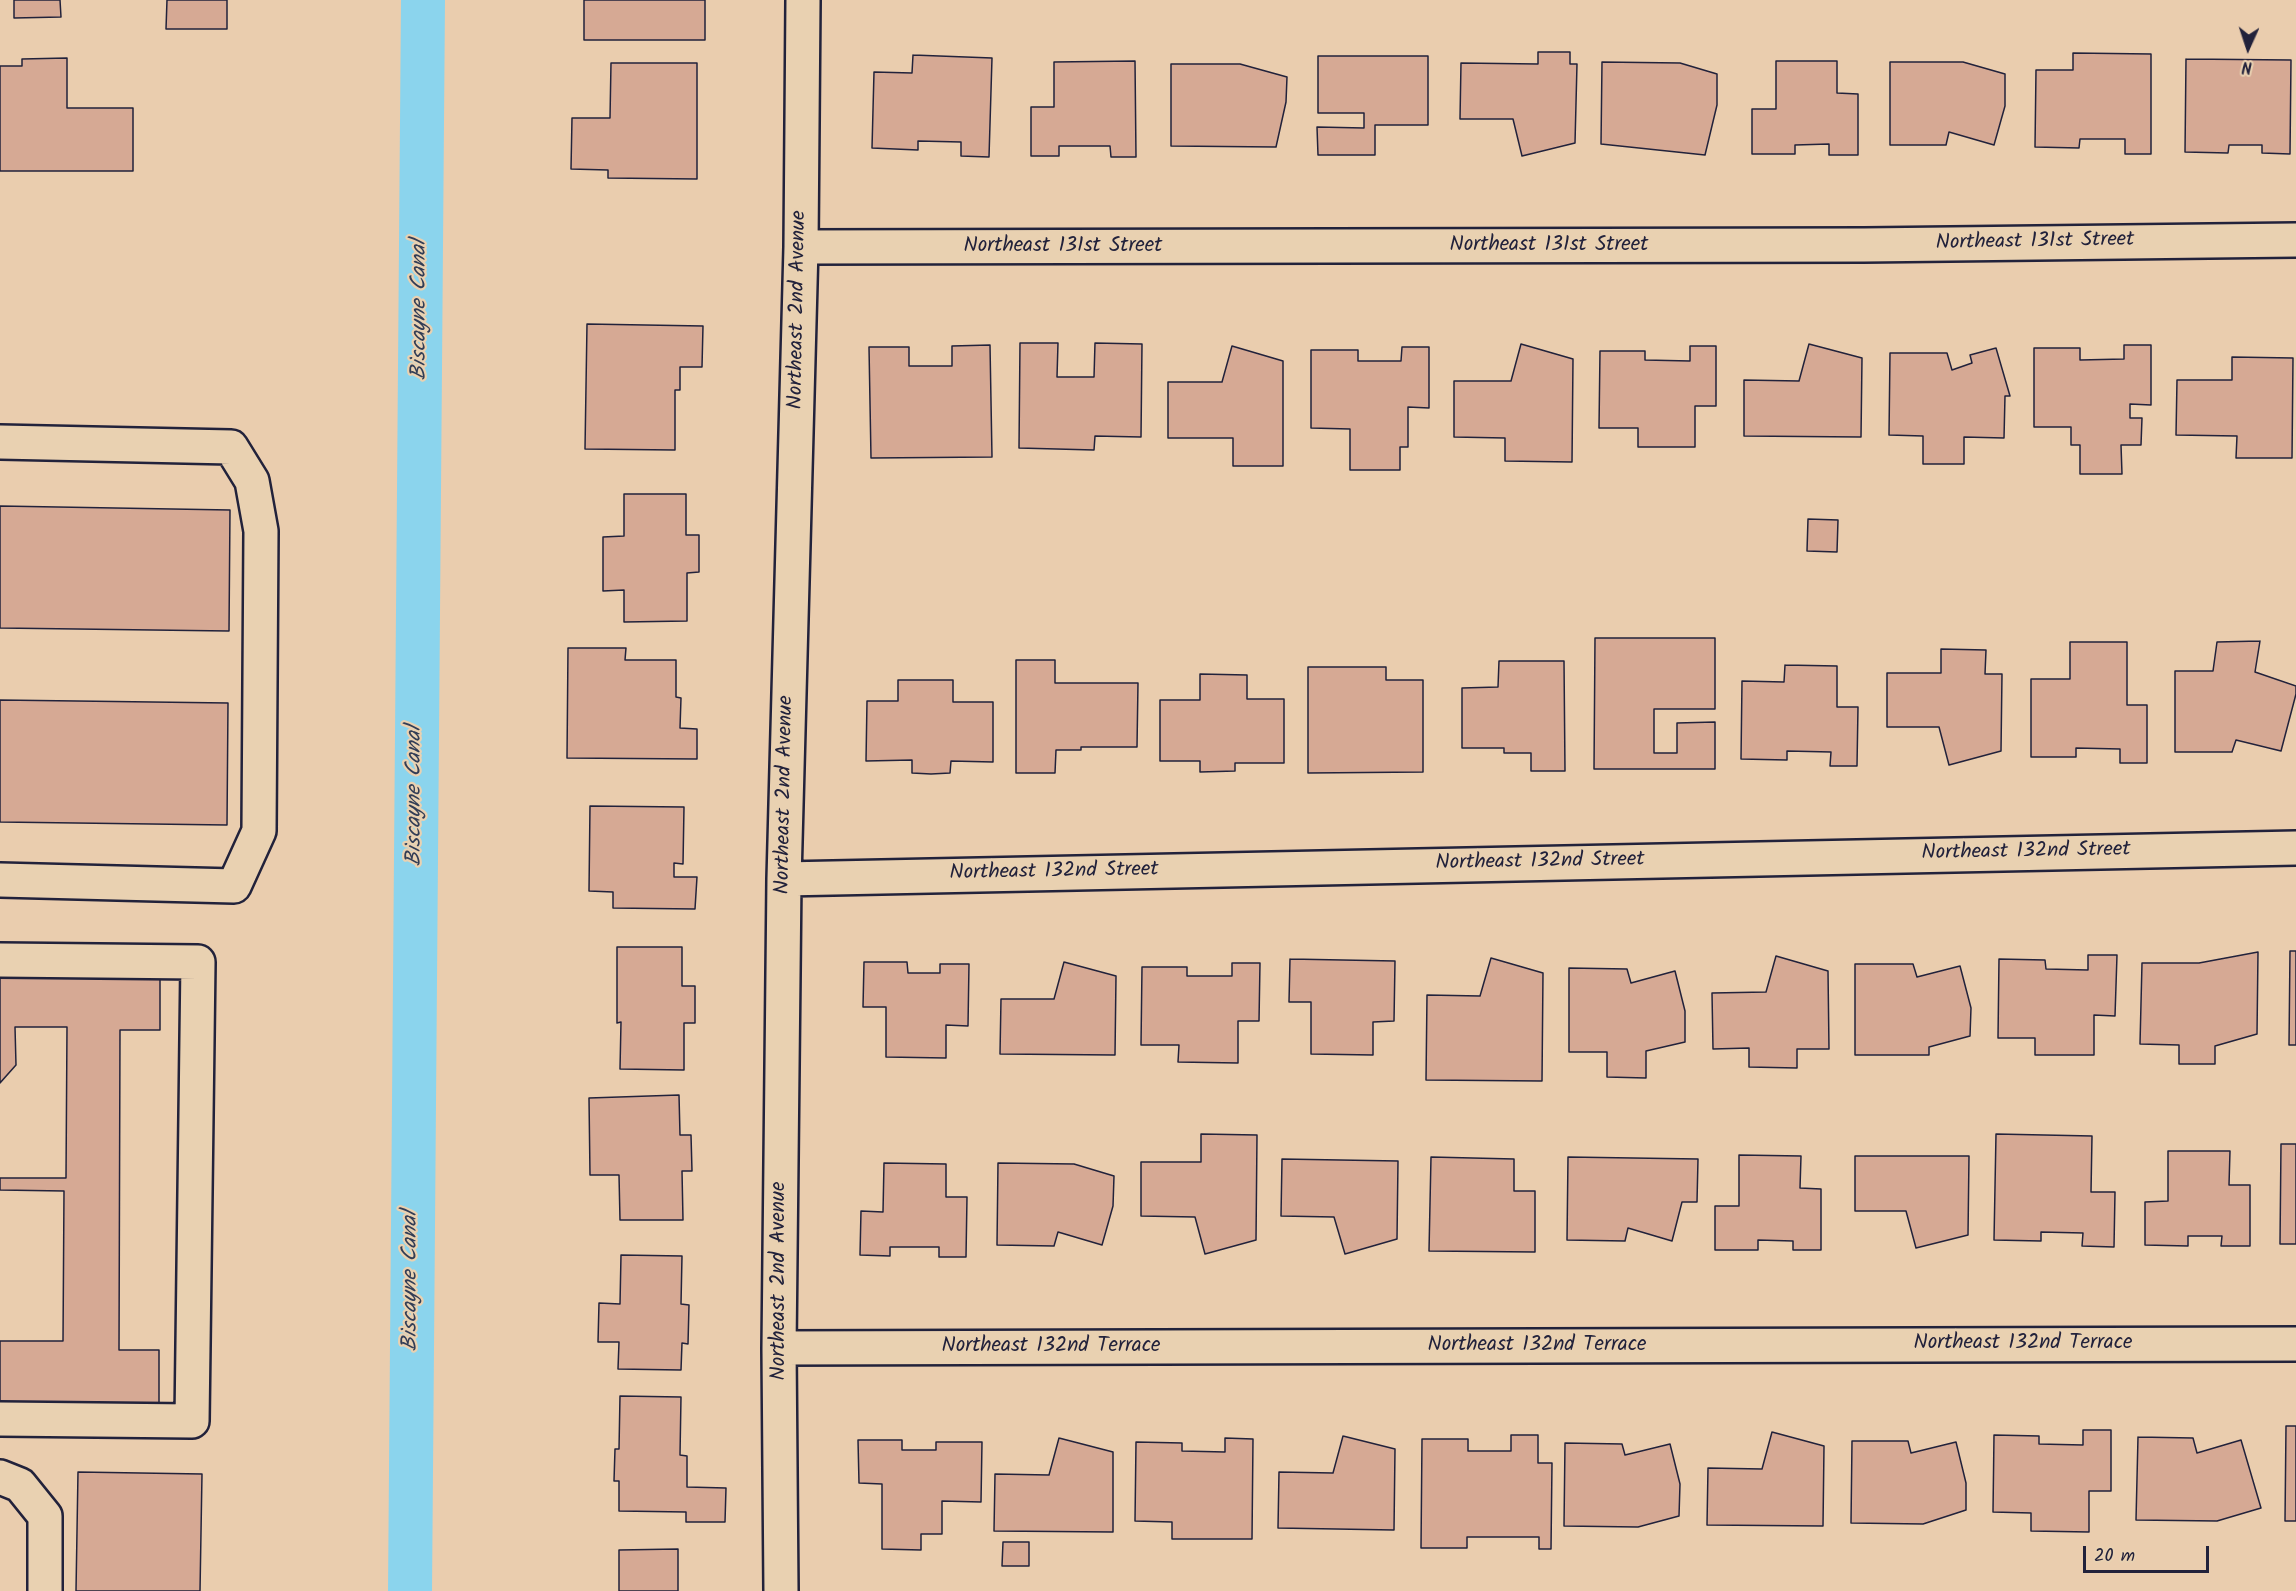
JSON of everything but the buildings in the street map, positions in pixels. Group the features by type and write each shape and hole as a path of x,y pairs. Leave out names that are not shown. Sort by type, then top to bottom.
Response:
{"street":[{"name":"Northeast 2nd Avenue","path":"781,1591 779,1348 784,879 801,247 803,0"},
{"name":"Northeast 131st Street","path":"801,247 1864,245 2296,240"},
{"path":"0,442 231,447 252,481 261,531 259,831 234,886 0,880"},
{"name":"Northeast 132nd Street","path":"784,879 2296,848"},
{"path":"0,960 198,962 192,1422 0,1419"},
{"name":"Northeast 132nd Terrace","path":"779,1348 2296,1344"},
{"path":"0,1478 20,1485 45,1516 45,1591"}],"waterway":[{"name":"Biscayne Canal","path":"410,1591 423,0"}]}
